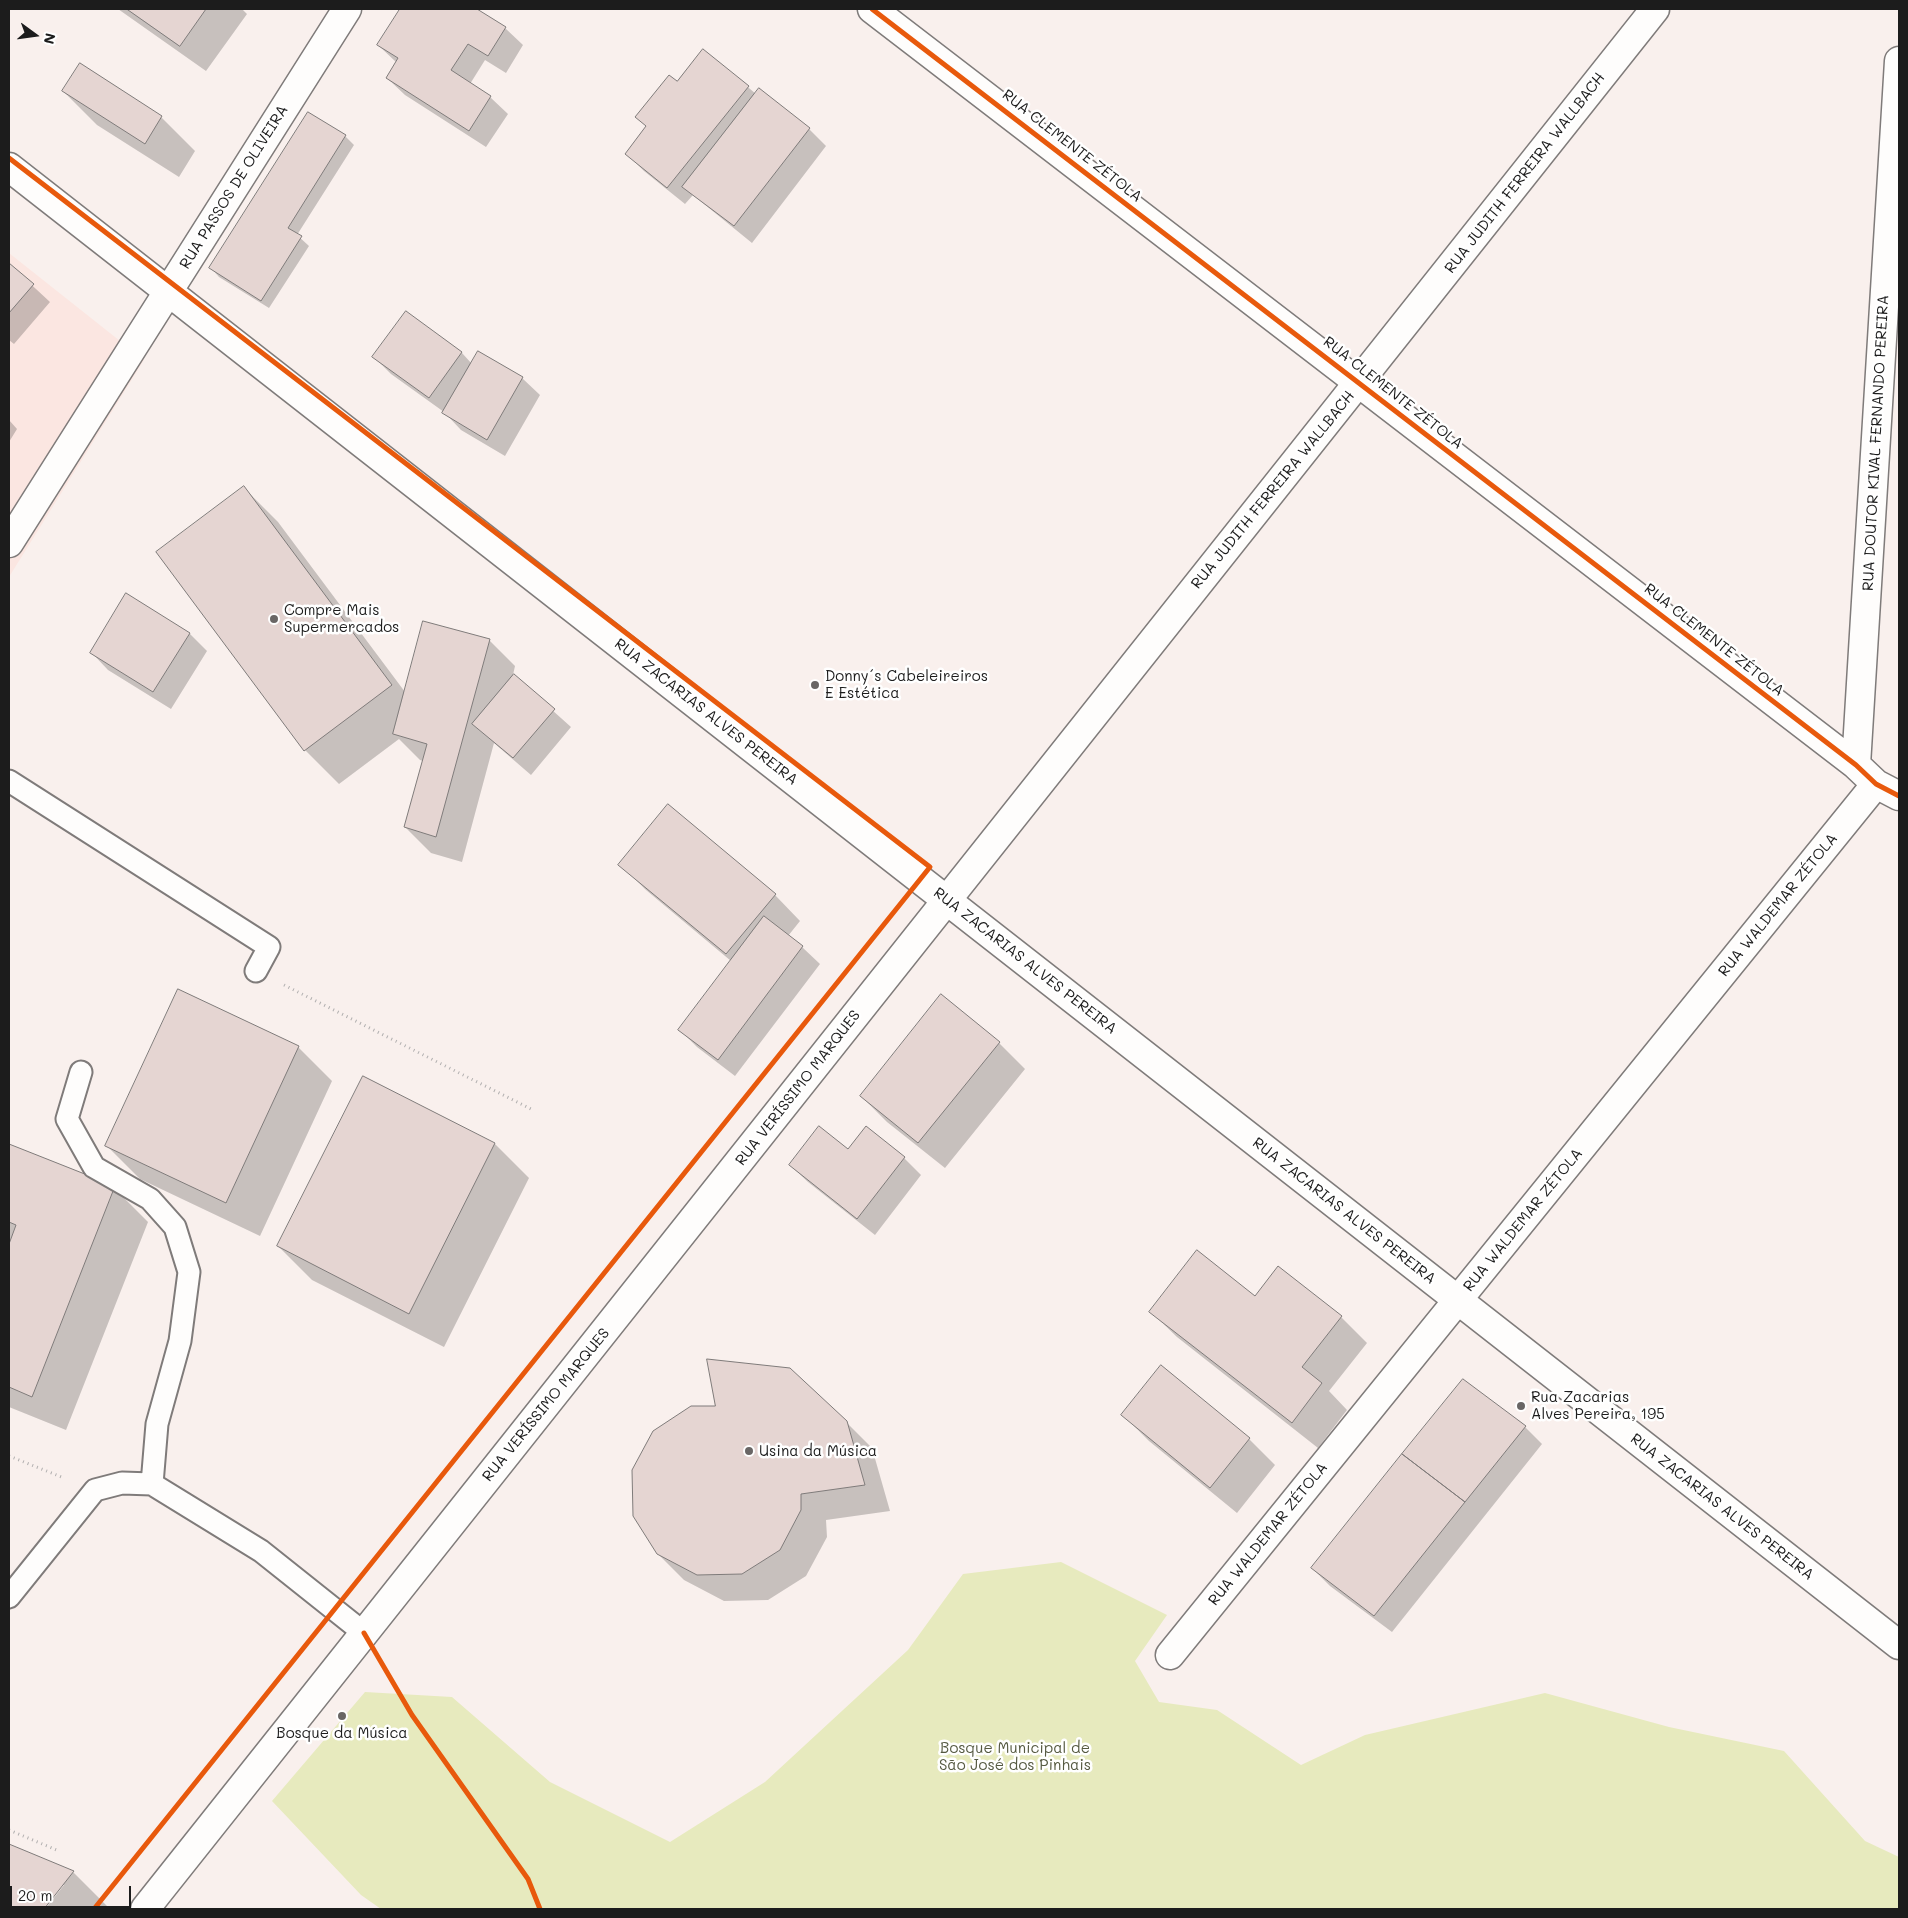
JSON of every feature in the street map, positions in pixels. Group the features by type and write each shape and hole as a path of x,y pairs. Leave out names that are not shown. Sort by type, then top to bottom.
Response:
{"main road":[{"name":"RUA PASSOS DE OLIVEIRA","path":"9,543 347,9"},
{"name":"RUA CLEMENTE ZÉTOLA","path":"872,9 1888,790"},
{"name":"RUA JUDITH FERREIRA WALLBACH","path":"947,900 1655,9"},
{"name":"RUA DOUTOR KIVAL FERNANDO PEREIRA","path":"1856,765 1899,61"},
{"name":"RUA ZACARIAS ALVES PEREIRA","path":"9,167 1899,1645"},
{"name":"RUA WALDEMAR ZÉTOLA","path":"1170,1655 1458,1300 1888,790"},
{"name":"RUA VERÍSSIMO MARQUES","path":"145,1909 947,900"}],"lane":[{"path":"9,781 269,947 256,971"},
{"path":"81,1072 67,1119 94,1167 150,1199 175,1227 189,1272 180,1341 157,1424 152,1484"},
{"path":"9,1597 95,1490 122,1483 152,1484 261,1551 364,1633"}],"path":[{"path":"256,971 533,1110"},
{"path":"9,1456 95,1490"},
{"path":"9,1830 59,1851"}],"shaded area":[{"path":"9,253 144,360 9,577"}],"green space":[{"name":"Bosque Municipal de São José dos Pinhais","path":"1061,1562 1167,1615 1135,1661 1159,1702 1217,1710 1301,1765 1365,1735 1545,1693 1669,1727 1784,1751 1865,1841 1899,1857 1899,1909 381,1909 361,1895 272,1801 365,1692 452,1697 550,1782 670,1842 765,1782 908,1650 963,1574"}],"building":[{"path":"127,9 206,9 180,46"},
{"path":"400,9 477,9 506,27 488,56 468,44 451,70 491,96 469,131 386,78 398,58 377,45"},
{"path":"703,49 749,86 667,188 625,154 646,126 635,117 669,75 677,81"},
{"path":"80,63 162,116 145,144 62,91"},
{"path":"759,88 810,128 734,226 682,187"},
{"path":"308,112 346,135 288,228 302,236 261,301 209,268"},
{"path":"9,263 34,284 9,313"},
{"path":"406,311 462,352 429,398 372,357"},
{"path":"478,351 523,377 487,440 442,413"},
{"name":"Compre Mais Supermercados","path":"244,486 392,685 304,751 156,552"},
{"path":"126,593 190,633 153,692 90,653"},
{"path":"423,621 490,639 436,837 404,827 427,744 393,734"},
{"path":"514,674 555,709 513,758 472,724"},
{"path":"668,804 776,894 726,954 618,865"},
{"path":"764,916 803,946 718,1060 678,1030"},
{"path":"178,989 299,1046 226,1203 105,1146"},
{"path":"941,994 1000,1042 918,1143 860,1096"},
{"path":"363,1076 495,1143 409,1314 277,1246"},
{"path":"819,1126 848,1149 866,1126 905,1157 857,1219 789,1165"},
{"path":"9,1144 115,1186 32,1397 9,1387 9,1244 16,1225 9,1222"},
{"path":"1197,1250 1255,1296 1278,1266 1342,1316 1302,1367 1322,1383 1292,1423 1149,1312"},
{"name":"Usina da Música","path":"707,1359 790,1368 847,1421 865,1485 801,1494 801,1510 780,1550 742,1574 697,1575 657,1554 633,1516 632,1470 653,1431 691,1406 715,1406"},
{"path":"1161,1365 1250,1438 1210,1488 1121,1415"},
{"path":"1463,1379 1526,1426 1465,1502 1402,1454"},
{"path":"1402,1454 1465,1502 1374,1616 1311,1568"},
{"path":"9,1844 74,1871 44,1909 9,1909"}],"cycle path":[{"path":"872,9 1856,765 1876,784 1899,796"},
{"path":"9,158 930,867 94,1909"},
{"path":"364,1633 412,1715 528,1879 540,1909"}],"place":[{"name":"Compre Mais Supermercados","path":"274,619"},
{"name":"Donny´s Cabeleireiros E Estética","path":"815,685"},
{"name":"Rua Zacarias Alves Pereira, 195","path":"1521,1406"},
{"name":"Usina da Música","path":"749,1451"},
{"name":"Bosque da Música","path":"342,1716"}]}
